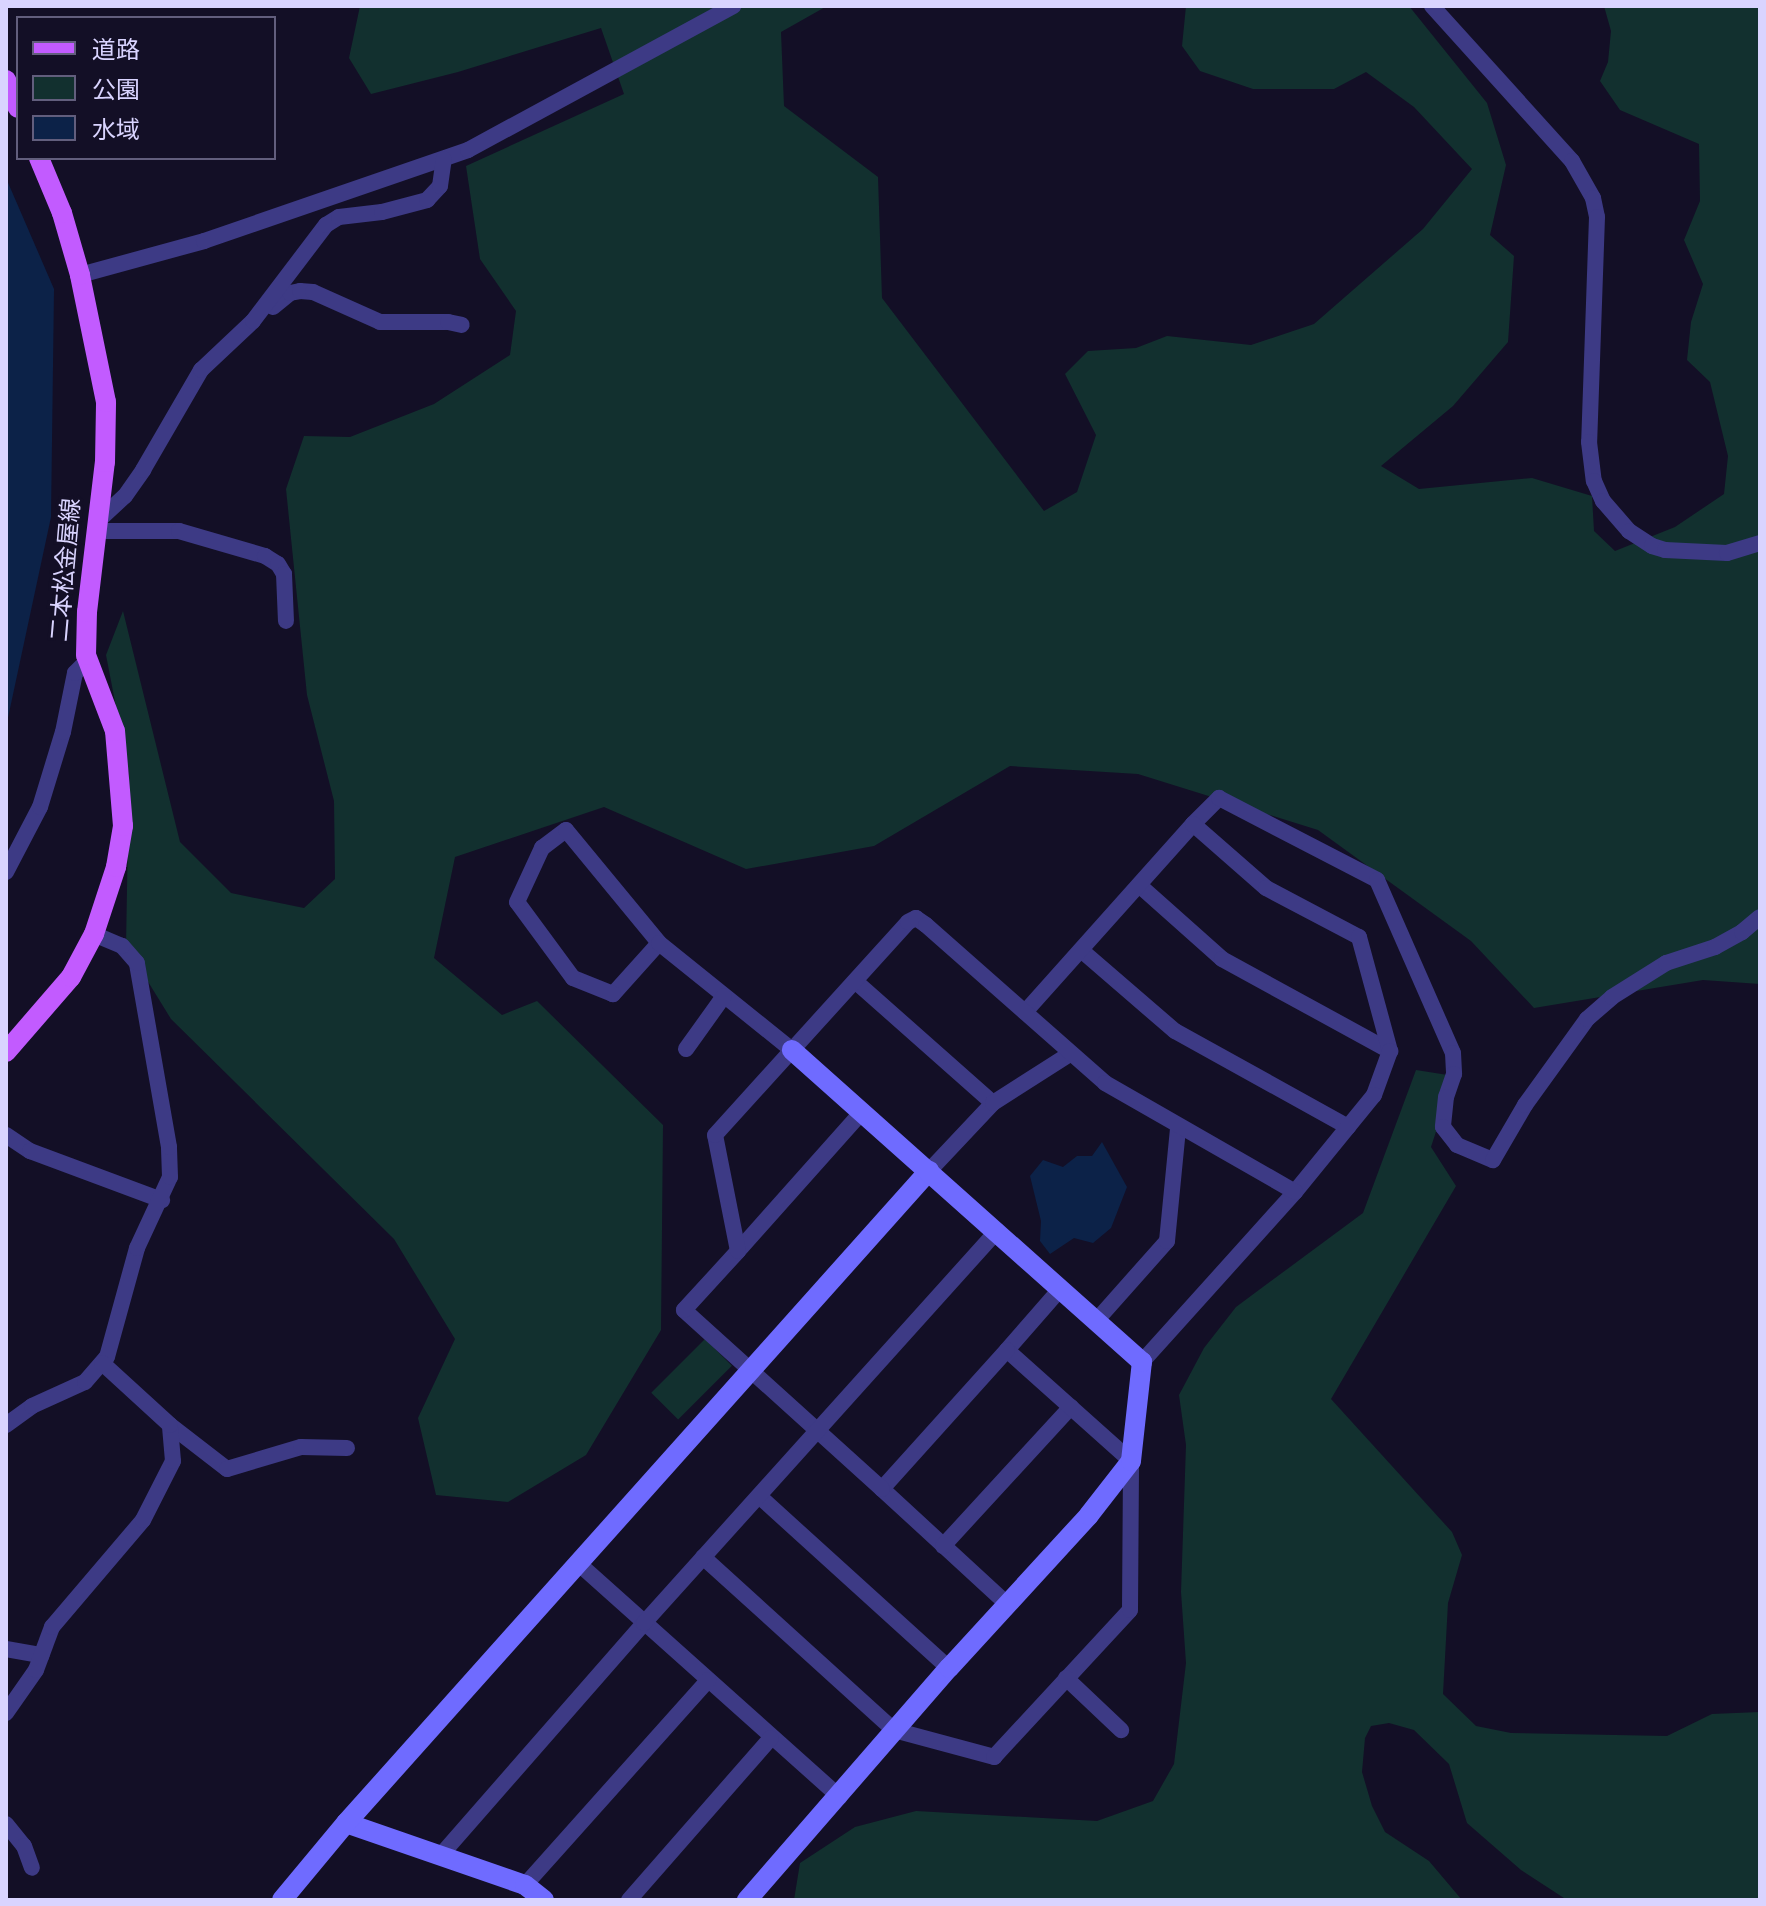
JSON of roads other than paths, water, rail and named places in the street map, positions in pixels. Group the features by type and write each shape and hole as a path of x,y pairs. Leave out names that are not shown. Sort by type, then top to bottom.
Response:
{"main road":[{"path":"6,80 16,103"},
{"name":"二本松金屋線","path":"6,1052 22,1038 71,977 94,934 116,867 123,826 115,731 88,660 87,612 98,525 106,402 80,275 62,213 40,160"}],"street":[{"path":"80,275 204,241 444,159 520,124 733,6"},
{"path":"1432,6 1572,161 1593,198 1597,217 1589,442 1594,481 1603,501 1629,531 1652,546 1665,550 1727,553 1760,543"},
{"path":"98,525 125,496 143,470 201,370 258,315 326,225 339,217 382,212 427,200 440,186 444,159"},
{"path":"258,315 300,291 327,297 380,322 448,322 462,325"},
{"path":"98,525 179,531 265,556 278,564 284,574 286,621"},
{"path":"6,872 40,807 63,732 75,673 88,660"},
{"path":"1025,1012 1219,798 1377,880 1453,1053 1454,1074 1443,1113 1443,1127 1457,1145 1493,1160 1525,1105 1587,1019 1612,997 1666,963 1715,947 1742,932 1760,917"},
{"path":"703,1557 894,1730 994,1757 1130,1610 1131,1461 1142,1362 1295,1192 1374,1095 1390,1051 1359,937 1266,888 1193,824"},
{"path":"659,943 613,994 573,978 517,902 542,848 566,830 659,943 792,1050 1142,1362"},
{"path":"1139,885 1222,959 1390,1051"},
{"path":"738,1251 715,1135 908,922 916,918 1105,1083 1178,1128 1295,1192"},
{"path":"6,1425 32,1406 85,1382 102,1363 117,1325 137,1248 162,1200 170,1177 169,1147 137,963 122,946 94,934"},
{"path":"1081,950 1175,1031 1348,1127"},
{"path":"855,981 993,1103"},
{"path":"686,1049 724,996"},
{"path":"282,1900 346,1823 929,1171 993,1103 1070,1054"},
{"path":"862,1112 684,1310 1007,1604"},
{"path":"1096,1321 1167,1241 1178,1128"},
{"path":"6,1135 30,1151 162,1200"},
{"path":"441,1855 644,1623 997,1231"},
{"path":"882,1489 1061,1288"},
{"path":"1007,1350 1131,1461"},
{"path":"102,1363 170,1425 227,1469 301,1447 347,1448"},
{"path":"943,1546 1071,1407"},
{"path":"6,1713 36,1670 52,1627 143,1520 173,1461 170,1425"},
{"path":"747,1900 840,1797 949,1668 1089,1515 1131,1461"},
{"path":"759,1496 949,1668"},
{"path":"578,1563 840,1797"},
{"path":"6,1649 41,1655"},
{"path":"1066,1678 1121,1730"},
{"path":"525,1885 708,1680"},
{"path":"629,1900 771,1738"},
{"path":"346,1823 525,1885 544,1900"},
{"path":"6,1824 24,1846 32,1868"}],"water":[{"path":"6,178 54,289 51,517 6,727"},
{"path":"1102,1142 1127,1187 1111,1228 1093,1243 1074,1238 1050,1254 1040,1241 1041,1221 1030,1176 1043,1160 1063,1167 1077,1156 1092,1156"}]}
